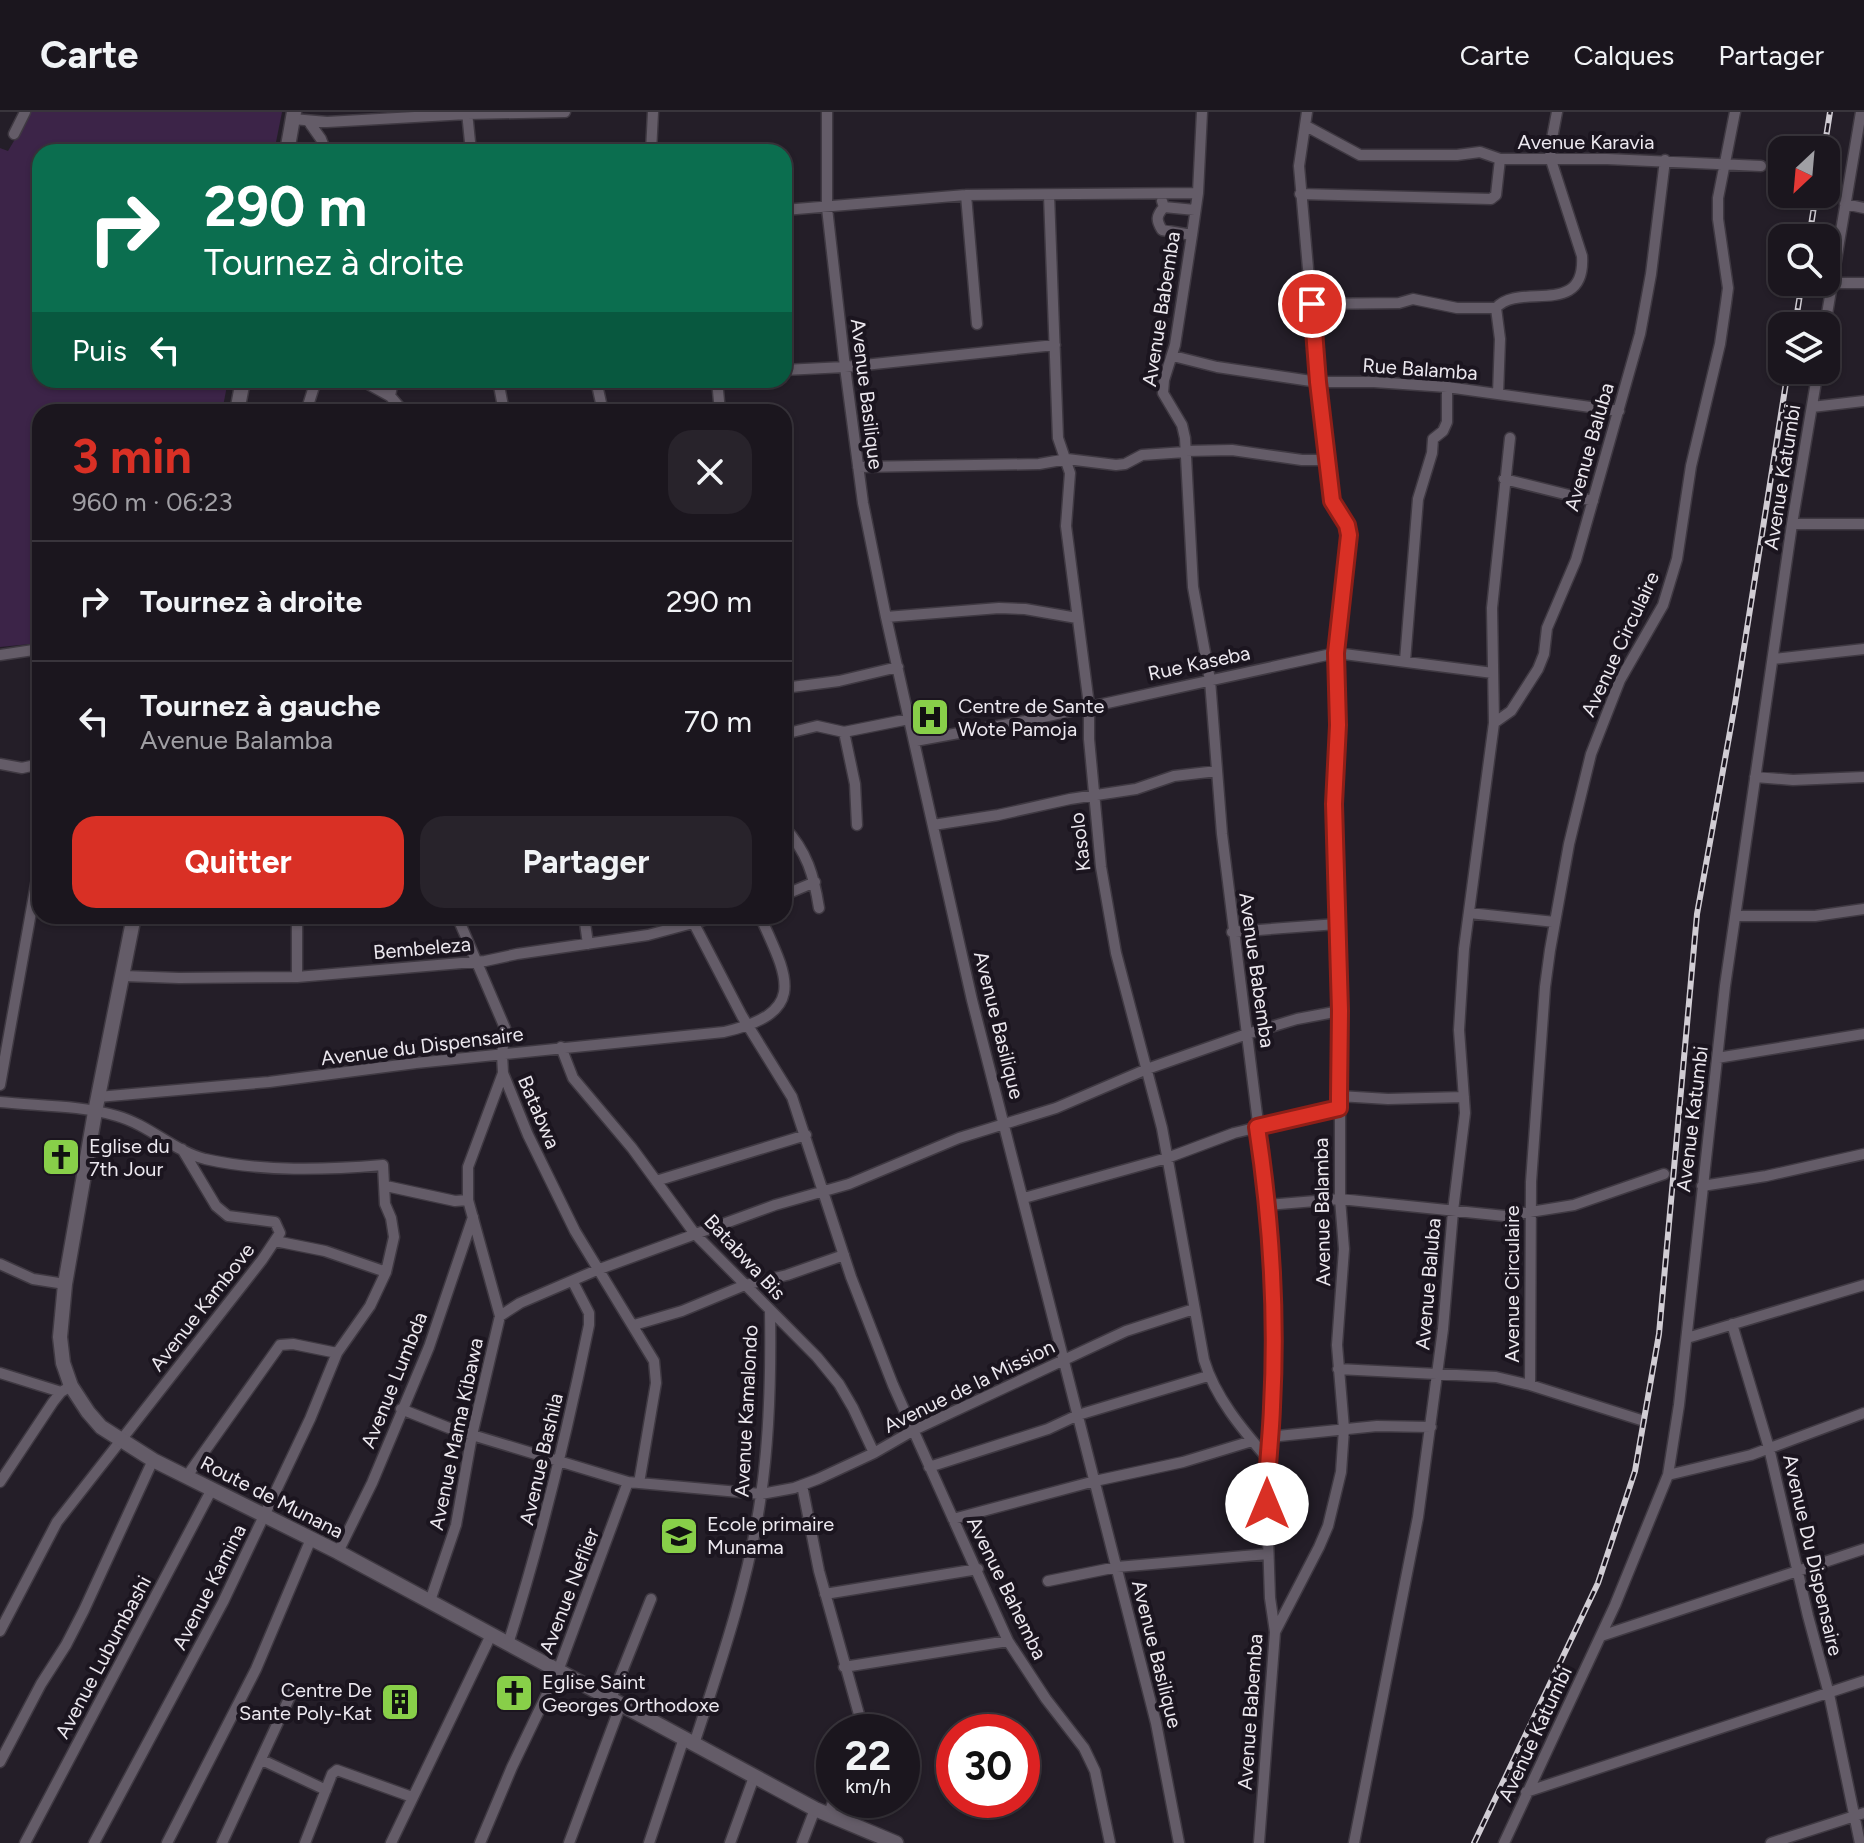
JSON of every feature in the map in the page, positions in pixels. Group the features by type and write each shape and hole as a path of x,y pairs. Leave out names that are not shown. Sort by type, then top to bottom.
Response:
{"main road":[{"path":"289,144 294,115"},
{"name":"Route de Munana","path":"133,924 65,1284 60,1337 66,1389 101,1427 153,1460 338,1552 816,1809"},
{"name":"Route de Munana","path":"833,1818 873,1839 896,1843"}],"street":[{"path":"14,134 25,112"},
{"path":"294,115 309,122 467,113 565,112"},
{"path":"651,144 653,112"},
{"name":"Avenue Basilique","path":"827,112 827,208 845,367 858,467 886,617 972,1000 1156,1723 1179,1843"},
{"name":"Avenue Babemba","path":"1202,112 1198,193 1173,356 1164,380 1163,393 1182,425 1193,587 1210,680 1232,932 1267,1205 1272,1308 1272,1407 1267,1458 1268,1554 1275,1632 1259,1843"},
{"name":"Avenue Balamba","path":"1275,1632 1328,1526 1339,1485 1344,1429 1337,1345 1344,1223 1340,1199 1340,1011 1334,804 1336,653 1349,535 1347,525 1332,501 1318,382 1300,194 1300,152 1307,112"},
{"path":"1312,304 1399,303 1413,299 1457,308 1496,308 1507,299 1545,297 1565,292 1577,282 1583,270 1582,256 1551,160 1557,112"},
{"name":"Avenue Circulaire","path":"1530,1385 1530,1213 1545,987 1555,922 1569,844 1591,754 1620,680 1663,605 1677,559 1691,466 1720,344 1728,288 1718,219 1724,164 1735,112"},
{"path":"467,113 470,144"},
{"path":"1840,234 1862,117"},
{"path":"309,122 321,144"},
{"path":"1306,126 1360,155 1457,155 1470,152 1500,159"},
{"name":"Avenue Karavia","path":"1300,194 1491,199 1496,195 1500,159 1665,160 1761,166"},
{"name":"Avenue Baluba","path":"1494,723 1511,711 1538,669 1544,654 1547,628 1570,576 1593,501 1646,302 1665,160"},
{"path":"1162,193 1164,207 1157,221 1162,230 1192,235"},
{"path":"792,210 966,195 1198,193"},
{"path":"966,195 977,324"},
{"name":"Kasolo","path":"1049,195 1058,438 1070,473 1066,526 1089,705 1093,795 1101,867 1116,953 1167,1158 1208,1376 1220,1398 1267,1458"},
{"path":"1845,204 1864,208"},
{"path":"1164,207 1195,210"},
{"path":"1840,283 1864,283"},
{"path":"1496,308 1500,339 1498,394"},
{"path":"792,370 1055,345"},
{"name":"Rue Balamba","path":"1173,356 1217,367 1318,382 1447,387 1619,411"},
{"name":"Avenue Katumbi","path":"1506,1841 1526,1792 1601,1636 1668,1475 1736,916 1792,524 1816,384"},
{"path":"1405,661 1418,499 1432,453 1433,439 1445,429 1447,387"},
{"path":"376,388 397,404"},
{"path":"390,396 392,388"},
{"path":"1812,407 1864,401"},
{"name":"Avenue Baluba","path":"1354,1843 1406,1585 1438,1373 1462,1148 1464,1097 1459,1030 1464,949 1494,723 1492,608 1510,438"},
{"path":"858,467 1039,464 1067,459 1116,465 1142,455 1232,450 1302,460 1327,460"},
{"path":"1504,479 1593,501"},
{"path":"1792,524 1864,524"},
{"path":"886,617 999,608 1077,618"},
{"path":"1773,659 1864,649"},
{"path":"0,655 32,650"},
{"name":"Rue Kaseba","path":"915,741 1025,721 1336,653 1493,673"},
{"path":"792,687 839,681 898,667"},
{"path":"792,732 817,726 844,732 909,719"},
{"path":"844,732 855,784 857,825"},
{"path":"0,764 22,768 32,766"},
{"path":"933,825 1136,789 1174,776 1217,771"},
{"path":"1755,777 1793,780 1864,777"},
{"path":"792,837 803,850 815,882 819,908"},
{"path":"792,892 815,882"},
{"path":"0,1085 32,907"},
{"path":"1736,916 1815,916 1864,909"},
{"path":"1469,913 1555,922"},
{"path":"297,924 297,977"},
{"name":"Batabwa","path":"460,924 505,1028 503,1073 528,1135 597,1270 634,1325"},
{"path":"585,924 588,944"},
{"name":"Bembeleza","path":"124,976 297,977 475,962 648,935 678,924"},
{"name":"Avenue Bahemba","path":"694,924 705,950 792,1097 875,1342 1008,1641 1046,1699 1084,1748 1095,1771 1110,1843"},
{"path":"749,1026 767,1018 786,993 786,979 764,924"},
{"path":"1232,932 1337,924"},
{"name":"Avenue Mama Kibawa","path":"430,1601 456,1525 472,1435 500,1316 520,1303 597,1270 695,1234 882,1171 941,1144 1056,1108 1147,1069 1247,1034 1297,1019 1340,1011"},
{"name":"Avenue du Dispensaire","path":"98,1097 269,1082 561,1047 724,1032 749,1026"},
{"path":"1717,1058 1864,1034"},
{"name":"Batabwa Bis","path":"561,1047 573,1078 618,1131 695,1234 817,1357 839,1384 874,1453"},
{"path":"500,1316 468,1200 468,1167 503,1073"},
{"path":"1339,1096 1388,1099 1464,1097"},
{"path":"0,1102 116,1116 181,1148"},
{"path":"1024,1198 1167,1158 1257,1127 1339,1108"},
{"path":"656,1181 806,1135"},
{"name":"Avenue Kamina","path":"94,1843 200,1646 265,1516 337,1353 370,1306 386,1272 394,1237 385,1204 383,1165 256,1168 201,1158 181,1148"},
{"name":"Avenue Kambove","path":"0,1631 57,1522 280,1233 275,1222 228,1216 216,1206 181,1148"},
{"path":"1702,1186 1766,1176 1864,1154"},
{"path":"1267,1205 1340,1199 1505,1216 1583,1203 1664,1174"},
{"path":"386,1186 455,1201 468,1200"},
{"name":"Avenue Lumbda","path":"338,1552 372,1483 436,1326 473,1217"},
{"path":"275,1241 325,1251 386,1272"},
{"path":"634,1325 682,1311 745,1285 787,1275 844,1255"},
{"path":"0,1264 33,1279 65,1284"},
{"name":"Avenue Bashila","path":"508,1644 534,1562 589,1325 589,1313 578,1279"},
{"path":"1687,1338 1864,1285"},
{"name":"Avenue de la Mission","path":"634,1482 761,1494 802,1485 1126,1331 1194,1309"},
{"name":"Avenue Kamalondo","path":"649,1843 730,1636 761,1494 769,1400 770,1310"},
{"name":"Avenue Du Dispensaire","path":"1732,1324 1769,1448 1823,1676 1860,1814 1860,1843"},
{"name":"Avenue Neflier","path":"480,1843 558,1671 634,1482 657,1372 634,1325"},
{"path":"187,1476 275,1349 280,1345 293,1344 337,1353"},
{"path":"1338,1369 1496,1377 1641,1420"},
{"path":"0,1373 66,1389 0,1482"},
{"path":"929,1467 1048,1429 1078,1415 1208,1376"},
{"path":"401,1409 577,1468 634,1482"},
{"path":"1668,1475 1769,1448 1864,1413"},
{"path":"1269,1437 1377,1426 1431,1427"},
{"path":"953,1519 1095,1481 1183,1462 1252,1441"},
{"path":"0,1762 84,1610 153,1460"},
{"path":"802,1485 825,1594 859,1714"},
{"name":"Avenue Lubumbashi","path":"25,1843 212,1489"},
{"path":"167,1843 256,1669 311,1539"},
{"path":"1601,1636 1864,1549"},
{"path":"1048,1581 1117,1567 1268,1554"},
{"path":"825,1594 978,1569"},
{"path":"569,1843 651,1599"},
{"path":"391,1843 491,1635"},
{"path":"844,1667 1008,1641"},
{"path":"1526,1792 1864,1681"},
{"path":"222,1843 293,1690"},
{"path":"262,1760 326,1790"},
{"path":"305,1843 332,1774 337,1770 412,1797"},
{"path":"730,1843 754,1777"},
{"path":"1771,1843 1860,1814"},
{"path":"802,1843 818,1818"}],"shaded area":[{"path":"31,112 282,112 276,144 32,144 32,388 226,388 224,404 32,404 32,644 0,647 0,148 8,151"}],"railway":[{"path":"1826,136 1830,112"},
{"path":"1811,224 1814,208"},
{"path":"1797,312 1800,296"},
{"path":"1474,1843 1598,1583 1635,1471 1659,1334 1697,914 1735,704 1786,384"}],"place":[{"name":"Centre de Sante Wote Pamoja","path":"930,717"},
{"name":"Eglise du 7th Jour","path":"61,1157"},
{"name":"Ecole primaire Munama","path":"679,1536"},
{"name":"Eglise Saint Georges Orthodoxe","path":"514,1693"},
{"name":"Centre De Sante Poly-Kat","path":"400,1702"}],"route":[{"path":"1267,1504 1272,1407 1272,1276 1264,1171 1257,1127 1339,1108 1340,1011 1334,804 1338,725 1336,653 1349,535 1347,525 1332,501 1312,304"}]}
